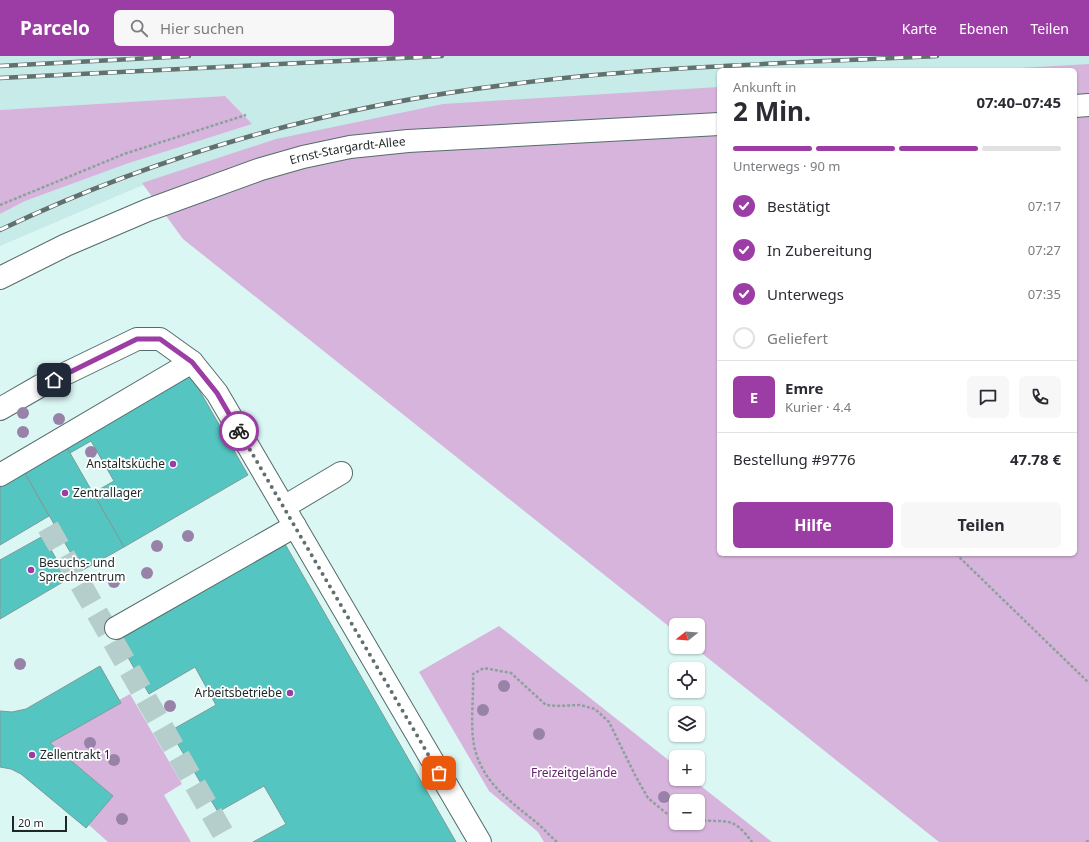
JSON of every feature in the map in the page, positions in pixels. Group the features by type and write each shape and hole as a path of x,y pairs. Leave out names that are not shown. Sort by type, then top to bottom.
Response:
{"street":[{"path":"1077,106 1089,105"},
{"name":"Ernst-Stargardt-Allee","path":"0,278 66,246 148,210 261,169 303,157 350,147 408,141 717,124"},
{"path":"0,409 40,386 137,339 160,339 192,362 217,393 480,842"},
{"path":"0,475 192,362"},
{"path":"116,628 289,516 341,474"}],"path":[{"path":"0,205 124,154 246,115"},
{"path":"958,556 1089,683"},
{"path":"557,842 537,823 510,802 486,776 475,753 472,724 473,674 484,668 511,673 546,705 580,705 595,709 609,722 648,798 669,814"},
{"path":"705,820 729,821 743,830 752,842"}],"shaded area":[{"path":"0,56 1089,56 1089,68 1077,69 717,68 717,90 271,144 136,188 0,246 0,214 24,201 126,164 251,124 225,96 0,110"}],"green space":[{"path":"1089,64 1089,842 939,842 703,654 705,654 705,618 669,618 669,626 183,239 142,183 276,139 443,104 717,87 717,556 1077,556 1077,68 1021,68"},
{"path":"225,96 252,124 126,164 25,201 0,214 0,110"},
{"name":"Freizeitgelände","path":"499,626 669,760 669,786 701,786 772,842 544,842 538,832 489,791 419,672"},
{"path":"130,694 182,784 164,795 191,842 108,842 89,825 113,796 50,743 121,703 119,700"}],"building":[{"name":"Anstaltsküche","path":"190,374 248,475 124,547 93,493 114,481 91,441 70,453 66,446"},
{"name":"Zentrallager","path":"66,446 124,547 81,571 23,470"},
{"path":"23,470 49,516 0,545 0,484"},
{"name":"Besuchs- und Sprechzentrum","path":"43,536 68,579 0,619 0,560"},
{"name":"Arbeitsbetriebe","path":"285,544 456,842 253,842 286,824 264,786 218,812 170,731 216,705 195,667 149,694 118,640"},
{"name":"Zellentrakt 1","path":"100,666 121,703 50,743 113,796 86,828 21,774 11,769 0,767 0,711 12,712 26,709"}],"tunnel":[{"path":"48,527 228,842"}],"railway":[{"path":"0,66 189,56"},
{"path":"0,78 442,56"},
{"path":"0,230 61,202 123,178 187,156 251,136 316,119 381,105 447,93 513,84 619,73 725,66 937,56"}],"way so far":[{"path":"239,431 439,773"}],"place":[{"name":"Anstaltsküche","path":"173,464"},
{"name":"Zentrallager","path":"65,493"},
{"name":"Besuchs- und Sprechzentrum","path":"31,570"},
{"name":"Arbeitsbetriebe","path":"290,693"},
{"name":"Zellentrakt 1","path":"32,755"}],"route":[{"path":"54,380 137,339 160,339 192,362 217,393 239,431"}]}
